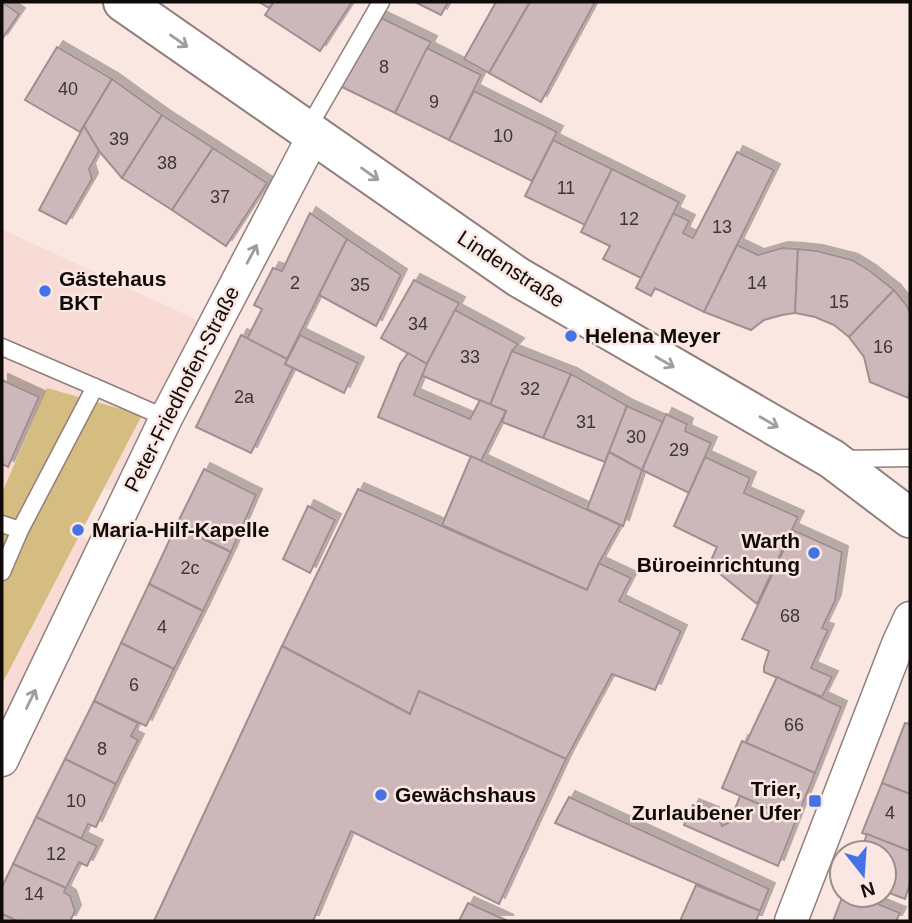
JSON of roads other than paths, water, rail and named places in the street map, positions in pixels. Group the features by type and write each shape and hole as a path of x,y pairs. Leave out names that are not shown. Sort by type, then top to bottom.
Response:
{"main road":[{"name":"Lindenstraße","path":"123,2 518,277 832,459 910,518"}],"street":[{"name":"Peter-Friedhofen-Straße","path":"2,760 166,418 310,132"},
{"path":"792,921 904,631"}],"lane":[{"path":"310,132 381,2"},
{"path":"2,347 166,418"},
{"path":"2,572 20,530 95,387"},
{"path":"832,459 910,457"},
{"path":"2,524 20,530"}],"place":[{"name":"Gästehaus BKT","path":"45,291"},
{"name":"Helena Meyer","path":"571,336"},
{"name":"Maria-Hilf-Kapelle","path":"78,530"},
{"name":"Warth Büroeinrichtung","path":"814,553"},
{"name":"Gewächshaus","path":"381,795"},
{"name":"Trier, Zurlaubener Ufer","path":"815,801"}]}
